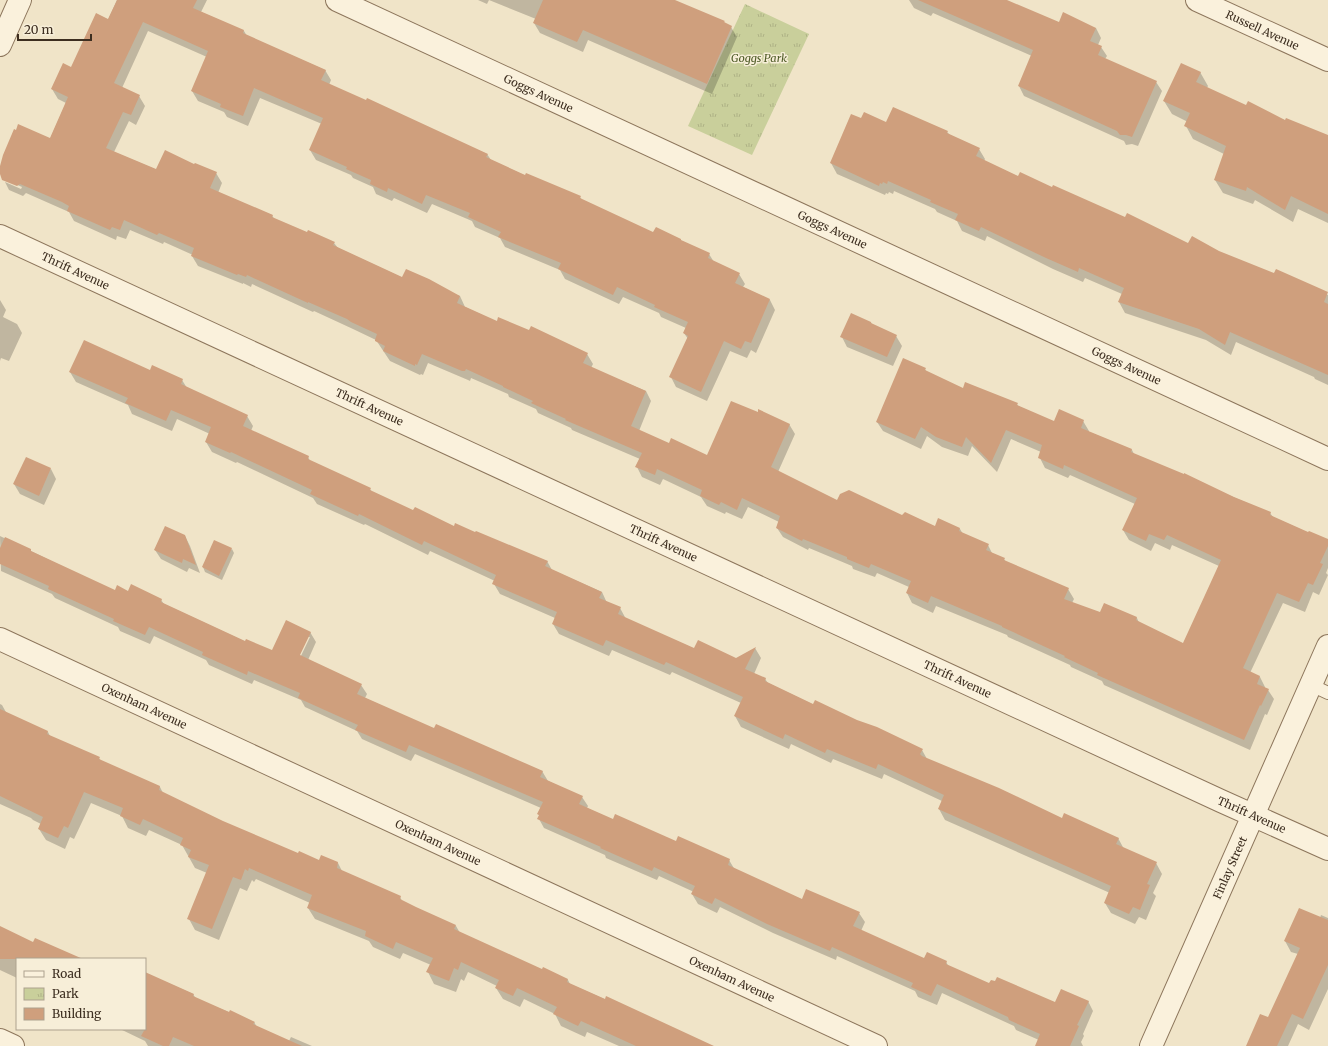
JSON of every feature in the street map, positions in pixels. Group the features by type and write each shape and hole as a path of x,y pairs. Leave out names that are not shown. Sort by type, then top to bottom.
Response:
{"street":[{"path":"0,45 20,0"},
{"name":"Goggs Avenue","path":"337,0 1328,458"},
{"name":"Russell Avenue","path":"1197,0 1328,60"},
{"name":"Thrift Avenue","path":"0,236 1328,849"},
{"name":"Oxenham Avenue","path":"0,639 876,1046"},
{"name":"Finlay Street","path":"1151,1046 1253,815 1319,689 1328,646"},
{"path":"0,1040 13,1046"}],"green space":[{"name":"Goggs Park","path":"745,4 809,34 752,155 688,126"}],"building":[{"path":"117,0 197,0 193,8 244,30 243,33 326,70 321,80 366,100 367,98 488,154 486,157 525,175 526,173 581,196 580,198 653,232 656,227 710,253 708,258 740,273 735,283 770,299 751,343 745,341 741,349 724,341 701,392 669,377 688,336 683,333 688,322 654,307 655,305 617,287 613,295 558,269 561,263 498,237 501,232 468,217 470,213 426,195 422,204 388,188 387,192 370,184 371,180 346,169 347,167 309,150 323,118 254,88 243,116 220,107 221,104 191,91 208,51 143,22 114,83 140,95 131,115 123,112 106,148 156,169 165,150 194,164 195,163 217,172 210,188 273,215 272,217 335,242 333,245 402,277 406,269 429,279 460,296 457,303 497,321 498,317 529,330 531,326 588,353 583,363 646,391 631,426 669,443 671,438 707,455 731,401 758,412 758,409 790,424 771,467 837,500 840,494 849,490 902,515 905,512 935,526 938,518 960,528 959,531 989,544 986,550 1005,558 1004,560 1069,588 1064,599 1100,612 1104,603 1137,617 1136,620 1183,643 1221,560 1167,535 1164,540 1149,534 1146,541 1122,530 1137,498 1064,465 1063,469 1038,458 1042,445 1006,430 991,463 966,437 962,447 936,437 921,427 915,439 876,422 903,358 926,368 925,370 963,388 965,382 1018,403 1017,405 1054,421 1059,409 1084,420 1081,428 1132,449 1131,452 1184,473 1234,497 1271,512 1270,515 1328,539 1328,546 1320,563 1323,564 1313,585 1308,583 1299,602 1277,593 1243,668 1260,676 1257,684 1269,689 1244,740 1097,675 1098,673 1002,626 931,596 928,603 906,593 911,581 871,564 869,568 847,559 847,557 803,539 802,541 776,528 780,516 742,498 737,510 721,502 719,505 700,496 702,490 657,469 655,475 635,467 642,453 565,420 566,419 531,403 533,401 466,369 465,371 462,371 422,354 417,365 415,364 415,366 383,351 385,346 375,341 377,334 347,319 247,275 246,277 237,275 191,256 194,248 159,233 157,235 124,220 120,230 112,227 110,230 67,211 69,206 62,202 20,184 17,186 2,180 0,166 3,155 14,129 16,130 18,124 50,138 68,97 51,89 63,63 71,67 96,13 108,19"},
{"path":"543,0 675,0 725,21 724,22 732,26 707,84 583,30 577,42 533,23"},
{"path":"918,0 1007,0 1059,22 1063,12 1096,28 1090,41 1102,46 1098,55 1157,81 1132,137 1120,135 1117,131 1018,86 1033,50"},
{"path":"1181,63 1201,72 1196,82 1246,105 1248,101 1285,120 1286,118 1328,135 1328,214 1291,196 1285,210 1247,187 1246,191 1214,180 1226,146 1184,126 1190,113 1163,101"},
{"path":"893,107 948,131 947,133 980,148 976,156 1018,176 1020,172 1125,217 1127,213 1188,243 1192,236 1219,251 1274,273 1276,269 1328,292 1324,302 1328,304 1328,375 1230,332 1225,345 1199,329 1118,302 1124,288 1079,268 1078,272 981,227 979,231 955,220 958,214 888,181 887,184 883,182 882,184 880,183 879,186 830,163 851,114 861,118 864,112 886,122"},
{"path":"851,313 897,335 887,357 840,337"},
{"path":"84,340 150,370 152,365 183,379 181,384 248,415 243,426 309,456 308,459 371,488 370,490 413,510 415,507 454,526 455,523 548,561 545,566 602,592 599,598 621,607 618,614 694,648 698,640 736,658 756,647 745,669 766,678 765,681 813,704 815,700 857,720 877,727 923,749 920,754 922,756 999,788 1062,818 1064,813 1119,838 1116,844 1157,862 1147,884 1150,885 1140,910 1133,907 1129,914 1104,903 1111,886 938,809 944,795 878,764 876,769 827,749 825,753 785,734 783,739 734,716 743,697 666,662 664,665 606,640 603,646 552,624 557,612 492,584 496,575 424,541 422,545 359,514 358,516 310,494 312,490 231,452 230,453 205,442 211,427 171,410 166,421 125,403 128,398 69,372"},
{"path":"26,457 51,468 39,496 13,484"},
{"path":"165,526 185,535 196,565 183,559 182,563 154,550"},
{"path":"5,537 31,549 31,551 115,590 117,585 128,591 131,584 162,599 161,602 245,641 246,639 272,650 286,620 311,632 300,655 362,684 357,694 434,728 436,724 543,771 540,777 583,796 579,804 613,819 615,814 676,841 678,836 730,859 728,865 802,899 806,889 860,912 853,926 924,958 927,952 947,961 946,964 989,983 991,980 995,981 997,977 1055,1002 1061,989 1089,1001 1077,1025 1079,1026 1070,1046 1035,1046 1040,1034 1009,1020 1008,1017 937,984 931,996 911,987 913,983 832,947 830,951 767,924 715,898 712,904 691,894 695,886 654,867 652,871 537,819 539,815 537,814 543,802 409,745 406,752 355,730 358,725 298,698 300,693 248,671 247,675 202,655 203,652 149,627 145,635 113,621 114,619 48,589 49,586 0,564 0,548"},
{"path":"214,540 232,548 219,576 202,567"},
{"path":"0,709 48,731 47,734 100,757 99,759 160,786 159,790 223,821 298,853 299,851 319,860 321,855 338,862 337,868 401,896 400,899 456,925 454,929 542,969 543,967 568,979 567,982 605,999 606,996 714,1046 636,1046 581,1021 578,1026 553,1014 557,1007 517,988 513,996 495,988 499,980 461,962 458,970 454,968 449,981 426,972 433,958 396,942 393,949 365,936 366,931 307,908 312,895 249,868 248,871 245,869 241,880 233,877 212,929 187,919 209,865 188,857 191,850 180,845 183,838 143,819 140,825 120,816 123,808 84,792 68,828 64,826 58,838 38,829 43,817 0,796"},
{"path":"1299,908 1328,920 1328,965 1303,1019 1292,1014 1277,1046 1246,1046 1260,1014 1268,1017 1300,948 1284,941"},
{"path":"0,926 33,942 35,938 81,958 16,958 0,959"},
{"path":"146,972 194,994 193,996 229,1012 230,1010 255,1022 253,1024 302,1046 194,1046 173,1037 169,1046 163,1046 141,1036 144,1030 146,1030"}]}
